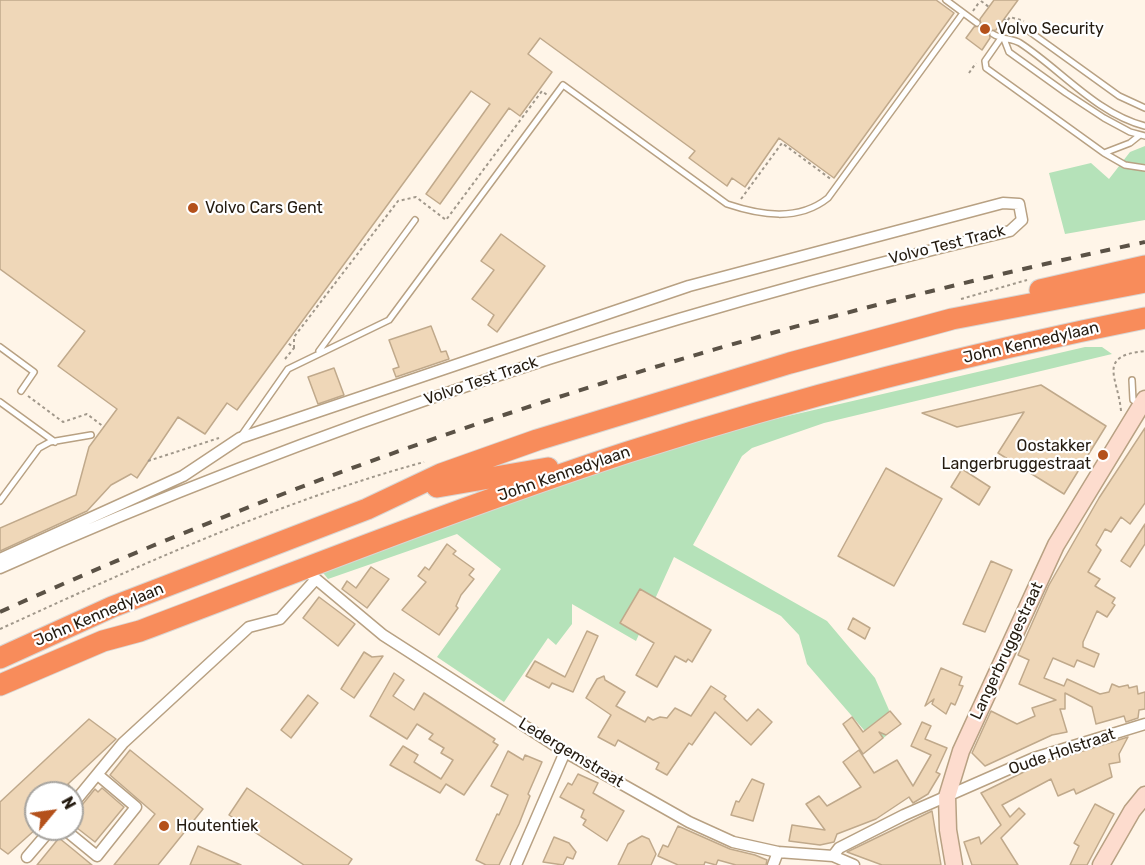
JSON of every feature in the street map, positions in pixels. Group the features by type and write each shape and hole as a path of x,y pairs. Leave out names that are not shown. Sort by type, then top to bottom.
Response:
{"highway":[{"path":"952,319 1021,294 1145,267"},
{"name":"John Kennedylaan","path":"367,509 441,474 537,440 779,367 952,319 1145,282"},
{"name":"John Kennedylaan","path":"0,658 112,607 367,509 435,488 558,465 671,427 806,389 954,351 1145,307"},
{"name":"John Kennedylaan","path":"0,685 103,641 140,632 421,524 626,453 824,393 1081,330 1145,318"},
{"path":"626,453 689,440 848,395 1111,336 1145,333"}],"street":[{"name":"Volvo Test Track","path":"0,559 183,476 240,438 689,286 949,216 1003,203 1019,204 1022,220 1010,231 728,303 515,369 249,465 0,568"},
{"name":"Langerbruggestraat","path":"954,865 948,830 947,797 961,752 1056,545 1135,410"},
{"name":"Ledergemstraat","path":"84,791 123,743 249,627 280,619 313,577 384,635 565,752 689,822 733,842 778,852 833,856 855,865"},
{"name":"Oude Holstraat","path":"947,797 1034,758 1145,724"},
{"path":"516,865 565,752"},
{"path":"79,841 97,855 136,807 98,775"},
{"path":"1101,865 1132,811 1145,795"},
{"path":"833,856 839,848 904,815 947,797"},
{"path":"27,856 40,841"},
{"path":"773,865 778,852"}],"lane":[{"path":"946,0 977,23"},
{"path":"240,438 288,369 389,320 563,85 727,204 754,213 777,215 803,212 816,207 838,184 966,15"},
{"path":"1026,29 1119,96 1145,108"},
{"path":"993,34 1002,39 1017,41 1105,107 1130,121 1145,126"},
{"path":"1002,39 1008,52 1066,93 1104,118 1142,135"},
{"path":"1002,39 985,61 986,68 1104,153 1125,165 1145,168"},
{"path":"1104,153 1130,143 1142,135"},
{"path":"318,353 415,220"},
{"path":"0,347 34,372 21,390"},
{"path":"1132,380 1135,410"},
{"path":"0,402 55,442"},
{"path":"0,501 39,448 55,442 91,435"}],"path":[{"path":"966,15 980,0 989,7"},
{"path":"1004,19 1019,33"},
{"path":"280,367 294,348 294,337 398,201 416,197 446,220 542,91 553,100"},
{"path":"736,207 782,143 838,184"},
{"path":"288,343 294,348"},
{"path":"1135,410 1120,401 1113,377 1113,366 1118,357 1127,353 1145,351"},
{"path":"21,390 63,422 87,414 104,427"},
{"path":"148,461 220,437"}],"green space":[{"path":"1145,146 1145,220 1065,234 1049,173 1091,163 1109,179 1130,152"},
{"path":"1085,347 1102,347 1112,354 824,423 752,448 742,456 693,545 827,621 875,678 889,710 886,736 876,744 807,664 799,635 781,616 674,557 636,641 572,604 572,624 556,645 548,638 504,702 437,657 501,569 457,534 328,579 320,569 544,488 745,426"}],"building":[{"name":"Volvo Cars Gent","path":"0,0 936,0 954,13 834,178 779,138 745,187 732,178 727,186 689,158 695,151 540,38 528,54 552,72 520,116 509,108 440,204 426,194 490,104 471,91 237,410 227,403 205,434 178,417 137,478 131,474 111,485 87,511 0,551 0,528 76,495 89,447 117,409 58,366 85,331 0,269"},
{"name":"Volvo Security","path":"994,0 1018,0 996,30 989,31 990,38 982,50 966,38 974,27 981,25 980,19"},
{"path":"501,234 545,266 497,332 488,325 494,315 472,299 494,270 481,261"},
{"path":"431,326 441,352 446,351 449,359 396,377 393,369 399,367 389,340"},
{"path":"334,368 344,395 318,404 308,377"},
{"path":"1041,385 1106,426 1064,494 998,453 1024,412 957,427 922,413"},
{"path":"1145,428 1145,503 1130,524 1121,517 1111,532 1105,529 1096,545 1101,550 1088,572 1100,579 1095,586 1115,598 1112,603 1115,605 1107,617 1097,611 1083,642 1083,647 1099,654 1094,667 1077,660 1074,667 1053,658 1044,678 1064,686 1067,679 1100,694 1109,692 1112,684 1119,687 1128,685 1129,688 1137,686 1138,694 1145,692 1145,709 1139,710 1138,718 1126,722 1124,716 1096,724 1092,707 1065,693 1065,709 1060,709 1067,732 1052,735 985,766 972,753 991,711 1017,724 1035,716 1032,708 1056,700 1019,684 1029,660 1018,655 1049,585 1099,498"},
{"path":"886,468 942,499 894,586 838,556"},
{"path":"962,469 990,487 979,505 951,487"},
{"path":"1145,524 1145,544 1130,567 1121,561"},
{"path":"447,544 456,551 453,554 474,569 469,575 474,579 461,595 456,606 458,608 439,635 402,610 426,582 418,576 425,567 429,570"},
{"path":"991,561 1012,570 985,632 963,624"},
{"path":"371,567 389,579 367,608 342,589 347,581 356,588"},
{"path":"640,589 711,630 692,662 688,659 686,662 675,656 657,687 636,675 654,643 620,623"},
{"path":"319,597 355,624 338,646 303,618"},
{"path":"853,618 870,628 865,639 848,629"},
{"path":"587,631 598,636 573,692 552,683 549,688 526,676 535,661 565,677"},
{"path":"364,652 372,657 383,656 354,698 341,689"},
{"path":"941,668 962,677 959,685 963,686 955,705 951,703 946,714 932,704 934,699 925,706"},
{"path":"394,673 404,680 393,696 414,710 424,693 495,739 493,742 498,745 464,795 446,784 440,793 390,765 403,746 418,755 414,762 441,779 453,760 441,753 444,748 429,739 433,734 417,724 407,739 370,716"},
{"path":"604,676 605,680 625,692 616,706 645,722 648,717 653,720 660,717 667,718 675,708 691,716 711,686 726,696 724,699 747,721 758,709 772,722 751,745 715,712 692,745 689,743 667,775 656,769 659,763 618,740 615,746 598,737 611,715 586,698 597,679"},
{"path":"308,695 318,703 291,738 281,730"},
{"path":"890,711 901,724 886,735 879,732 883,738 863,754 843,724 852,717 863,732"},
{"path":"89,719 116,739 71,781 24,781 24,840 8,854 0,848 0,802"},
{"path":"922,722 931,726 925,739 947,748 936,772 940,774 928,794 913,803 909,797 876,819 837,834 834,842 820,845 789,841 792,825 825,830 806,804 819,796 827,806 861,787 843,762 859,750 874,773 897,760 913,786 931,755 911,746"},
{"path":"1128,737 1119,754 1120,762 1109,764 1112,777 1076,794 1074,789 1058,796 1051,779 1002,805 1010,817 1019,808 1025,814 1001,838 1018,865 972,865 964,842 979,837 981,844 1001,825 981,793 1038,765"},
{"path":"130,750 203,809 158,865 114,865 155,814 110,775"},
{"path":"508,751 523,760 525,755 542,762 528,794 530,796 519,824 499,865 486,865 476,860 508,795 491,786"},
{"path":"578,774 598,783 593,793 624,811 607,841 583,825 586,820 581,817 584,810 560,797 568,783 572,785"},
{"path":"752,779 764,784 753,821 731,815 736,801 739,802"},
{"path":"102,788 124,807 95,842 84,833 84,803 95,789 98,792"},
{"path":"247,788 352,859 348,865 304,865 229,815"},
{"path":"1095,804 1114,814 1087,865 1070,865 1079,846 1074,843"},
{"path":"932,811 941,865 882,865 847,852"},
{"path":"678,826 730,849 767,860 766,865 736,865 718,860 716,865 705,862 704,865 678,865 658,856 663,845 668,847"},
{"path":"642,836 649,839 656,854 651,865 618,865 628,844"},
{"path":"554,837 569,843 576,852 573,859 567,857 563,865 543,862"},
{"path":"57,841 63,841 92,865 37,865"},
{"path":"198,846 241,865 190,865"}],"railway":[{"path":"0,612 138,552 278,496 420,444 562,396 852,311 1145,242"}],"place":[{"name":"Volvo Security","path":"985,29"},
{"name":"Volvo Cars Gent","path":"193,208"},
{"name":"Oostakker Langerbruggestraat","path":"1103,455"},
{"name":"Houtentiek","path":"164,826"}]}
